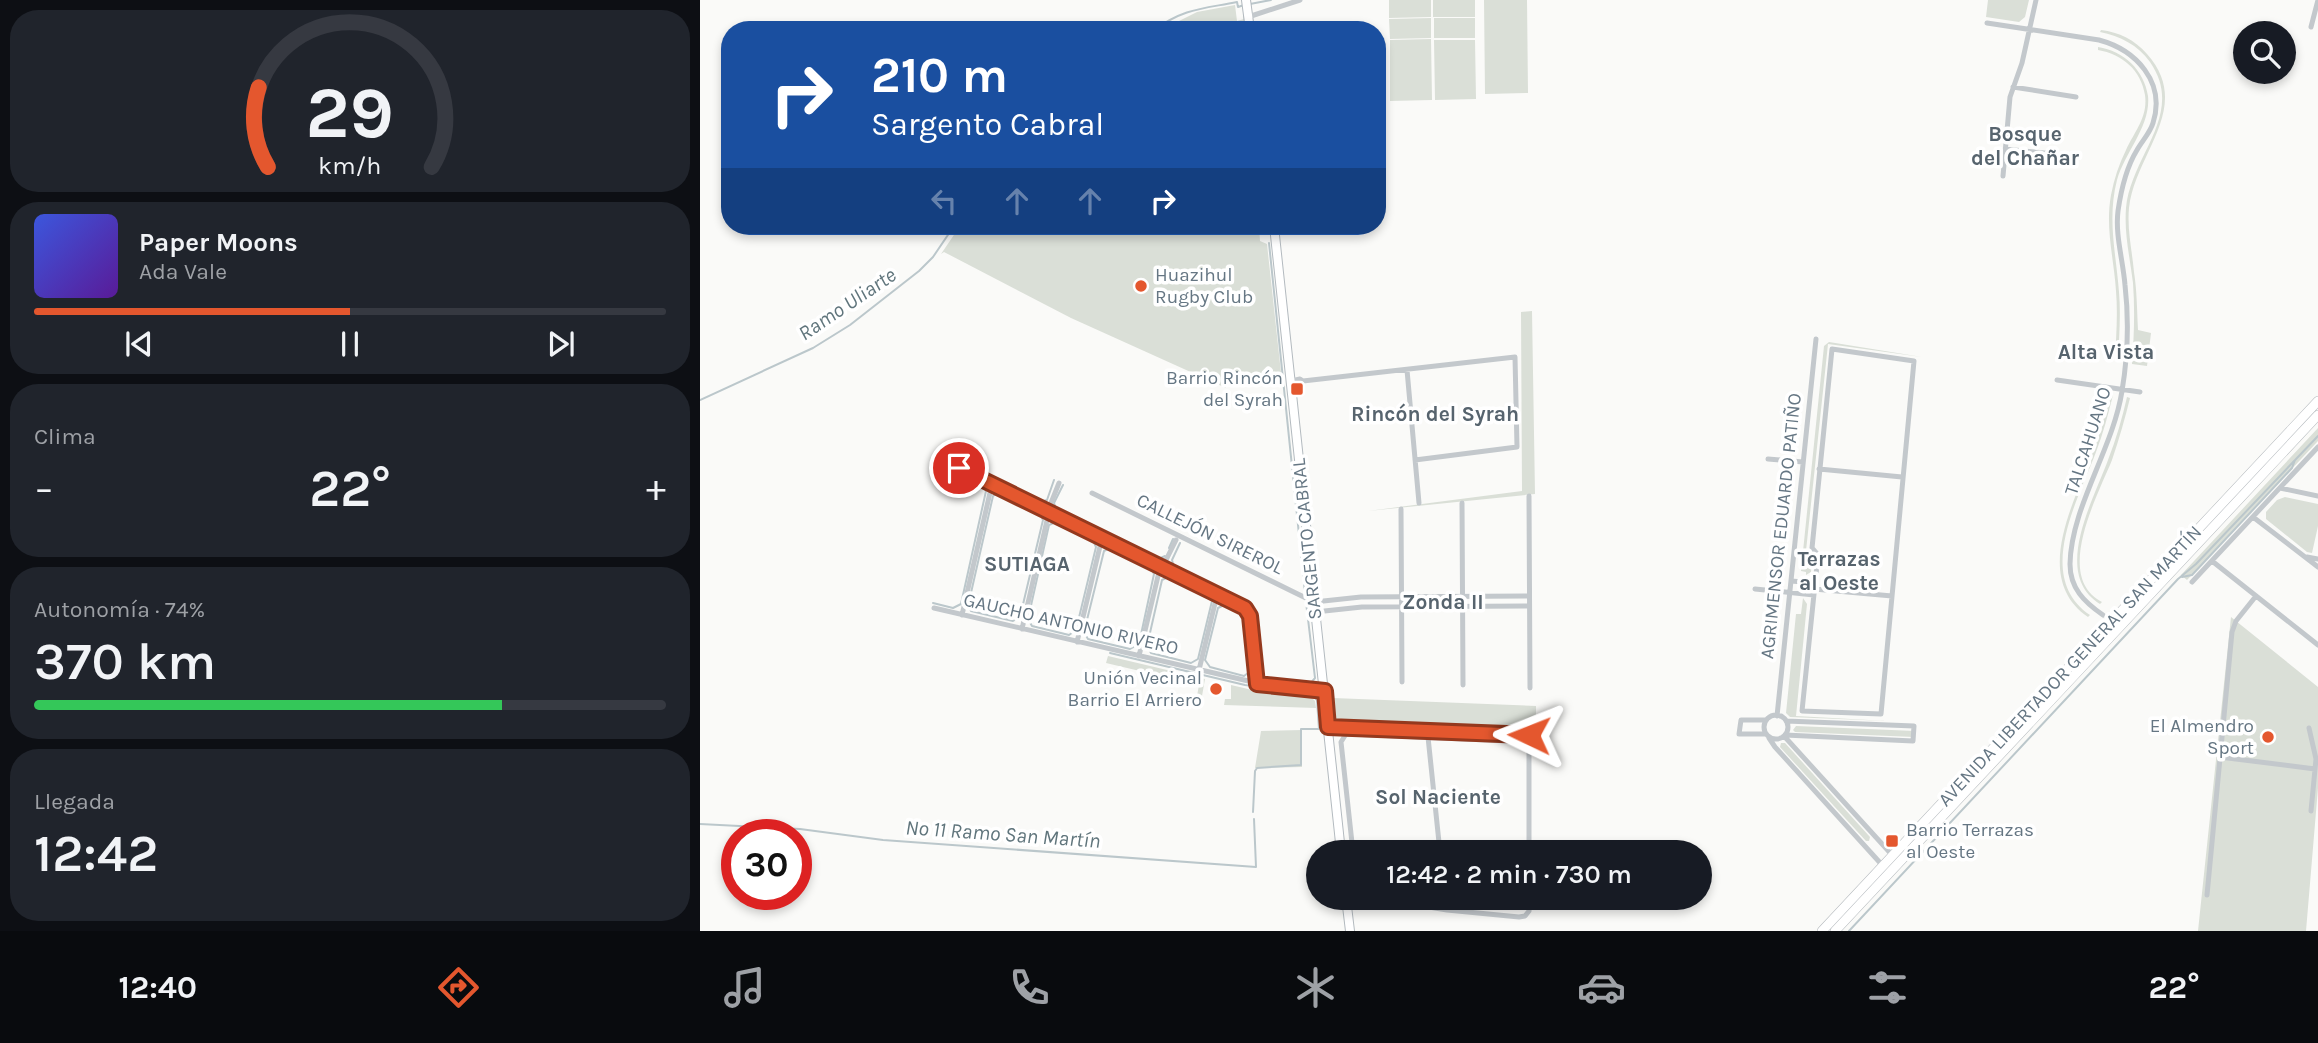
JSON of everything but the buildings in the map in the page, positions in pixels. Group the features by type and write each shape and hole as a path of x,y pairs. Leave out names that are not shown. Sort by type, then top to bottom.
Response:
{"main road":[{"name":"SARGENTO CABRAL","path":"1275,235 1341,840"},
{"name":"AVENIDA LIBERTADOR GENERAL SAN MARTÍN","path":"1835,931 2318,401"},
{"name":"AVENIDA LIBERTADOR GENERAL SAN MARTÍN","path":"1822,931 2318,415"},
{"path":"1347,910 1350,931"}],"street":[{"path":"1247,7 1300,0"},
{"path":"2003,176 2010,97 2036,0"},
{"path":"2311,27 2317,4"},
{"path":"1987,23 2030,30"},
{"name":"TALCAHUANO","path":"2030,30 2110,43 2134,55 2143,65 2153,85 2155,113 2150,131 2128,169 2118,212 2117,226 2128,310 2123,390 2104,455 2076,530 2070,563 2072,581 2078,593 2088,605 2103,615"},
{"path":"2013,88 2076,97"},
{"path":"2006,149 2064,155"},
{"name":"AGRIMENSOR EDUARDO PATIÑO","path":"1777,716 1816,339"},
{"path":"1832,349 1914,361 1881,714 1802,711 1818,555 1812,548 1819,469 1832,349"},
{"path":"1291,383 1300,379 1303,381 1515,357 1517,447 1415,460"},
{"path":"1407,370 1419,503"},
{"path":"2057,380 2140,392"},
{"path":"2192,582 2318,447"},
{"path":"1769,459 1803,462"},
{"path":"959,468 1245,608 1250,616 1257,684"},
{"path":"1819,469 1902,477"},
{"path":"1022,629 1049,512 1059,483"},
{"path":"962,615 992,484"},
{"path":"2280,488 2318,496"},
{"name":"CALLEJÓN SIREROL","path":"1092,494 1314,602"},
{"path":"1529,496 1530,688"},
{"path":"1462,503 1464,685"},
{"path":"1401,509 1402,682"},
{"path":"2253,516 2318,567"},
{"path":"1077,642 1102,538"},
{"path":"1139,656 1158,576 1176,540"},
{"path":"2304,556 2318,559"},
{"path":"2212,561 2318,645"},
{"path":"1791,581 1814,589 1892,596"},
{"path":"1755,589 1790,593 1814,589"},
{"path":"1199,670 1217,595"},
{"path":"1314,602 1361,597 1529,596"},
{"path":"2207,895 2232,632 2236,621 2256,596"},
{"path":"1315,612 1362,607 1529,606"},
{"name":"GAUCHO ANTONIO RIVERO","path":"934,608 1257,684 1325,691"},
{"path":"1777,716 1786,721 1914,726 1913,741 1784,736 1777,739 1740,734 1741,720 1766,720 1777,716"},
{"path":"1766,720 1764,725 1775,747 1882,866"},
{"path":"1784,736 1788,728 1786,721"},
{"path":"2309,729 2316,759 2311,811"},
{"path":"1329,730 1346,734 1364,732"},
{"path":"1329,730 1474,736 1529,742 1529,840"},
{"path":"1346,734 1341,742 1352,840"},
{"path":"1428,734 1439,840"},
{"path":"1784,736 1892,856"},
{"path":"2220,757 2315,769"},
{"path":"1447,910 1523,917 1529,910"}],"shaded area":[{"path":"1389,0 1431,0 1431,17 1389,18"},
{"path":"1433,0 1475,0 1475,17 1433,17"},
{"path":"1484,0 1527,0 1528,93 1485,94"},
{"path":"1988,0 2029,0 2025,17 2019,22 1986,17"},
{"path":"1235,5 1237,21 1179,21 1197,12"},
{"path":"1431,18 1431,38 1390,39 1389,19"},
{"path":"1434,18 1475,18 1475,38 1434,38"},
{"path":"2101,30 2126,38 2142,49 2160,74 2165,93 2164,112 2133,188 2129,208 2138,330 2151,333 2147,366 2132,364 2134,293 2126,208 2137,170 2160,117 2160,81 2150,62 2140,51 2128,42 2100,32"},
{"path":"1431,39 1432,100 1390,101 1390,40"},
{"path":"1434,40 1475,40 1476,99 1435,100"},
{"path":"2098,47 2116,53 2131,63 2142,78 2148,96 2146,118 2121,170 2114,194 2113,236 2120,309 2118,362 2115,361 2117,300 2109,207 2119,166 2143,117 2145,95 2135,71 2122,59 2098,50"},
{"name":"Huazihul Rugby Club","path":"954,235 1260,235 1260,241 1267,244 1282,382 1227,370 1226,388 1071,318 944,252 941,254"},
{"path":"1532,311 1535,494 1368,511 1522,491 1521,312"},
{"path":"1829,342 1922,357 1828,344 1806,551 1812,557 1811,572 1806,575 1806,572 1801,571 1824,346"},
{"path":"2110,395 2113,395 2101,438 2065,537 2065,580 2073,599 2090,615 2088,617 2071,601 2062,582 2062,538 2068,515 2096,445"},
{"path":"2127,397 2130,398 2122,429 2083,535 2080,555 2081,574 2088,590 2102,602 2100,604 2086,591 2079,574 2077,556 2086,515 2114,444"},
{"path":"2318,428 2318,441 2187,580 2181,575"},
{"path":"2285,497 2318,504 2318,526 2312,553 2307,552 2266,519 2266,512 2277,500"},
{"path":"1803,598 1807,604 1796,716 1887,721 1790,717 1786,713 1796,614 1801,614"},
{"name":"El Almendro Sport","path":"2231,617 2318,687 2318,788 2306,931 2198,931"},
{"path":"1108,656 1205,679 1202,696 1197,696 1199,685 1106,663"},
{"path":"1231,685 1265,693 1311,697 1316,708 1224,705 1225,699 1231,699"},
{"path":"1333,698 1536,706 1536,728 1336,721"},
{"path":"1796,726 1915,731 1914,737 1795,732 1793,730"},
{"path":"1302,730 1302,767 1255,768 1261,731"},
{"path":"1781,743 1785,743 1870,837 1869,841 1866,841 1780,747"}],"waterway":[{"path":"1250,4 1271,0"},
{"name":"Ramo Uliarte","path":"1168,21 1194,10 1237,2 1238,7 1244,5"},
{"path":"1244,13 1245,21"},
{"name":"Ramo Uliarte","path":"700,400 813,348 850,325 919,271 933,257 948,235"},
{"path":"1269,243 1305,593"},
{"path":"1849,931 2178,579 2196,564 2318,436"},
{"path":"2182,577 2192,575 2292,468 2295,460"},
{"path":"962,465 1040,502 1047,500 1054,480"},
{"path":"933,603 953,608 961,604 986,491 981,482 960,472"},
{"path":"1063,485 1054,503 1057,511 1156,560 1165,556"},
{"path":"1000,492 1039,511 1043,520 1020,617 1013,621 971,611 968,606 993,496 1000,492"},
{"path":"1058,521 1092,538 1096,547 1076,630 1069,635 1032,626 1028,619 1049,525 1058,521"},
{"path":"1169,548 1173,539"},
{"path":"1180,543 1172,560 1174,567 1253,608 1260,672 1267,681 1310,684 1315,678 1306,602"},
{"path":"1112,547 1151,567 1154,574 1139,644 1130,649 1088,639 1084,632 1104,551 1112,547"},
{"path":"1170,576 1208,595 1212,601 1198,659 1191,663 1151,653 1147,646 1162,580 1170,576"},
{"path":"1226,604 1240,611 1245,617 1252,670 1244,676 1210,667 1205,660 1218,608 1226,604"},
{"path":"1110,653 1245,685 1311,694 1317,700 1319,729 1301,729 1301,765 1257,768 1255,771 1253,812"},
{"name":"Nº 11 Ramo San Martín","path":"700,824 800,829 883,840 1256,867 1254,819"}],"place":[{"name":"Huazihul Rugby Club","path":"1141,286"},
{"name":"Barrio Rincón del Syrah","path":"1297,389"},
{"name":"Unión Vecinal Barrio El Arriero","path":"1216,689"},
{"name":"El Almendro Sport","path":"2268,737"},
{"name":"Barrio Terrazas al Oeste","path":"1892,841"}],"district":[{"name":"Bosque del Chañar","path":"2025,146"},
{"name":"Alta Vista","path":"2106,352"},
{"name":"Rincón del Syrah","path":"1435,414"},
{"name":"SUTIAGA","path":"1027,564"},
{"name":"Terrazas al Oeste","path":"1839,571"},
{"name":"Zonda II","path":"1443,602"},
{"name":"Sol Naciente","path":"1438,797"}],"route":[{"path":"959,468 1245,608 1250,616 1257,684 1325,691 1328,727 1529,735"}]}
